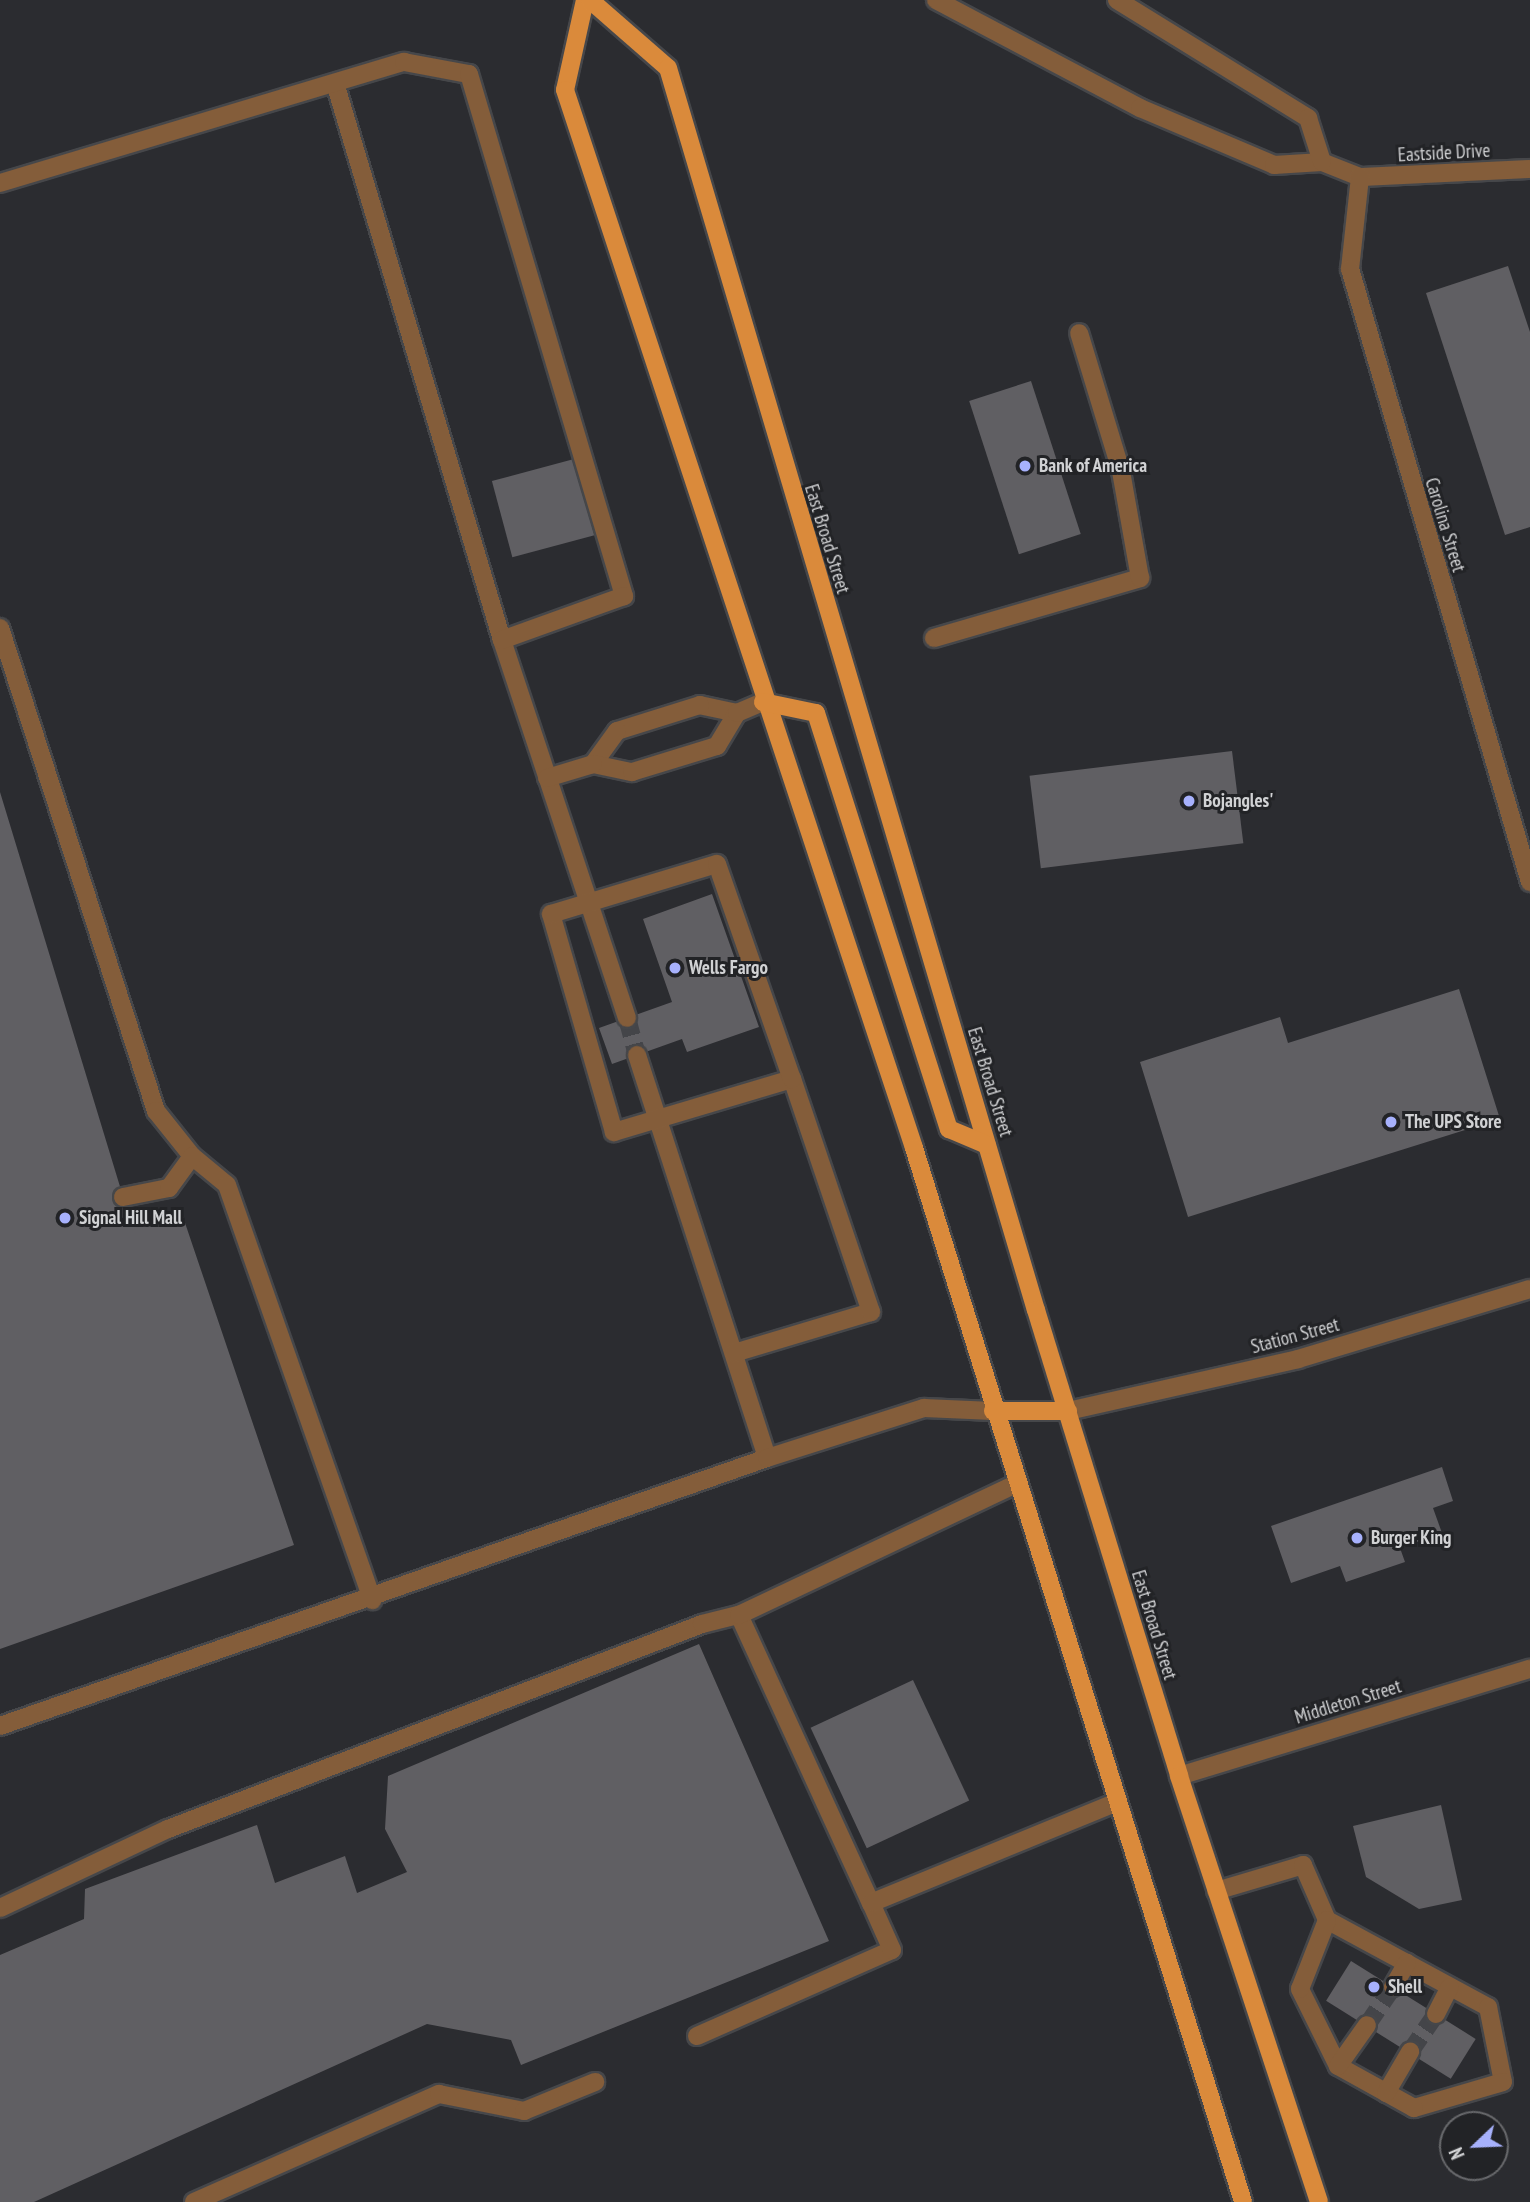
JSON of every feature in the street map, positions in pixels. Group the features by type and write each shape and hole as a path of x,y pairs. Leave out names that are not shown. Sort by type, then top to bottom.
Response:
{"main road":[{"name":"East Broad Street","path":"1244,2202 993,1412 914,1148 763,702 565,90 588,0 668,68 987,1145 1179,1776 1320,2202"},
{"path":"763,702 816,713 949,1129 987,1145"},
{"path":"993,1412 1068,1411"}],"street":[{"path":"936,0 1215,143 1274,165 1322,162 1360,177"},
{"path":"1117,0 1308,118 1322,162"},
{"path":"0,183 404,62 469,75 624,596 502,640"},
{"path":"335,83 502,640 547,778 592,902 627,1018"},
{"name":"Eastside Drive","path":"1360,177 1530,169"},
{"name":"Carolina Street","path":"1360,177 1353,283 1530,882"},
{"path":"934,638 1140,578 1121,471 1079,333"},
{"path":"0,628 5,671 156,1111 192,1156 227,1185 372,1600"},
{"path":"593,764 617,731 700,705 737,713 763,702"},
{"path":"547,778 593,764 632,772 717,746 737,713"},
{"path":"734,1353 871,1312 792,1079 717,864 551,914 614,1132 657,1117 792,1079"},
{"path":"637,1055 767,1458"},
{"path":"123,1197 169,1188 192,1156"},
{"name":"Station Street","path":"1068,1411 1298,1359 1530,1289"},
{"path":"0,1726 372,1600 767,1458 924,1408 993,1412"},
{"path":"0,1908 168,1829 702,1624 739,1615 1016,1484"},
{"path":"697,2036 892,1950 739,1615"},
{"name":"Middleton Street","path":"1179,1776 1530,1668"},
{"path":"871,1903 1117,1802"},
{"path":"1216,1891 1303,1865 1327,1920 1488,2007 1503,2082 1414,2108 1338,2066 1300,1989 1327,1920"},
{"path":"1393,1987 1407,1963"},
{"path":"1436,2014 1450,1987"},
{"path":"1338,2066 1367,2025"},
{"path":"1386,2093 1410,2052"},
{"path":"194,2202 439,2094 524,2111 595,2082"}],"building":[{"path":"1508,266 1530,332 1530,527 1505,535 1426,293"},
{"path":"1031,381 1081,534 1019,554 969,401"},
{"path":"574,459 594,535 512,557 492,481"},
{"path":"1232,751 1243,843 1041,868 1030,776"},
{"name":"Signal Hill Mall","path":"0,792 132,1226 181,1211 294,1545 0,1649"},
{"path":"712,894 759,1027 687,1052 682,1039 612,1064 599,1028 672,1002 643,919"},
{"path":"1459,989 1500,1119 1188,1217 1140,1062 1280,1017 1288,1043"},
{"path":"1442,1467 1453,1501 1433,1508 1442,1533 1400,1548 1405,1562 1346,1582 1340,1566 1291,1583 1271,1526"},
{"path":"699,1644 829,1941 521,2065 511,2040 427,2024 34,2202 0,2202 0,1955 84,1919 85,1889 257,1825 275,1883 345,1856 357,1893 407,1872 385,1829 388,1776"},
{"path":"913,1680 969,1801 867,1848 811,1728"},
{"path":"1441,1805 1462,1900 1419,1909 1366,1877 1353,1826"},
{"path":"1351,1961 1476,2039 1451,2079 1326,2001"}],"tunnel":[{"path":"627,1018 637,1055"},
{"path":"1367,2025 1393,1987"},
{"path":"1410,2052 1436,2014"}],"place":[{"name":"Bank of America","path":"1025,466"},
{"name":"Bojangles'","path":"1189,801"},
{"name":"Wells Fargo","path":"675,968"},
{"name":"The UPS Store","path":"1391,1122"},
{"name":"Signal Hill Mall","path":"65,1218"},
{"name":"Burger King","path":"1357,1538"},
{"name":"Shell","path":"1374,1987"}]}
